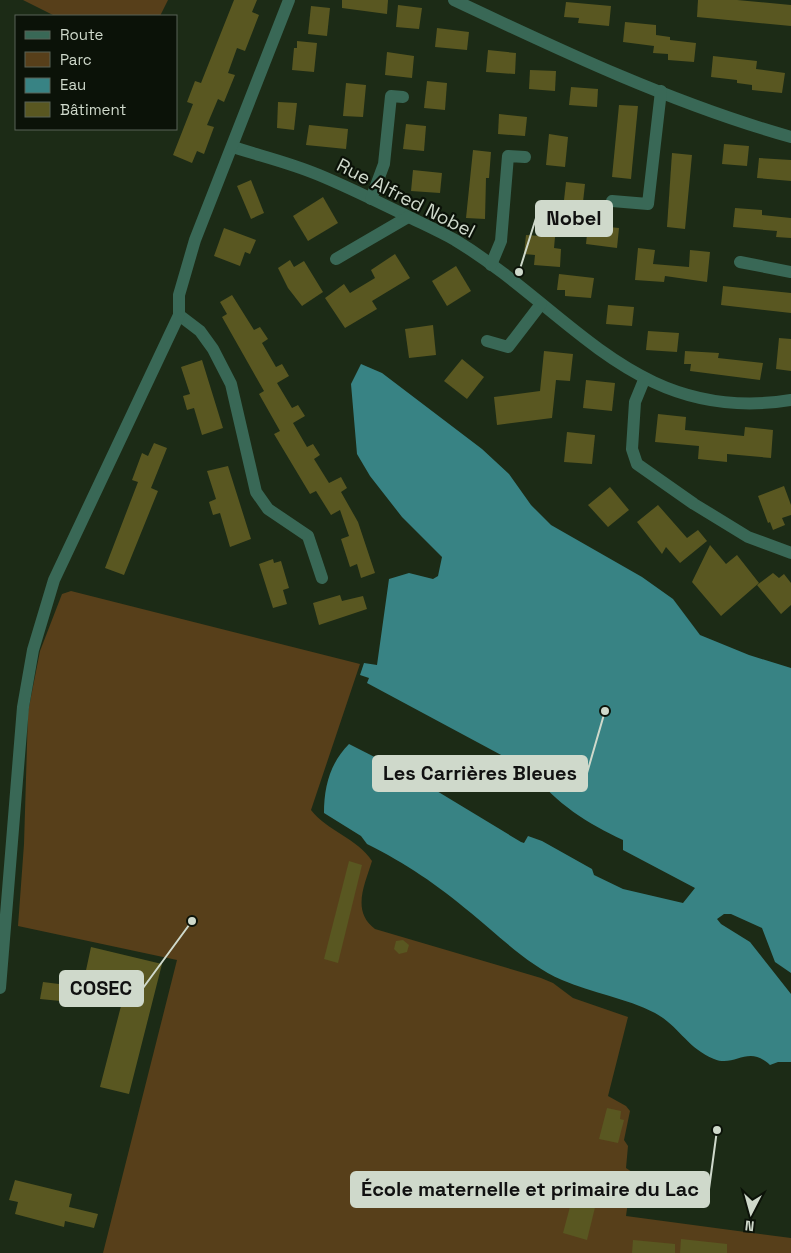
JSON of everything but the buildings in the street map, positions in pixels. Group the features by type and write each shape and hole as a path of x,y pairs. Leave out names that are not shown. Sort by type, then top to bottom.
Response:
{"street":[{"path":"0,988 23,707 33,650 54,580 179,316 179,295 186,265 289,0"},
{"path":"454,0 544,43 661,91 724,116 791,137"},
{"path":"612,201 648,204 661,91"},
{"path":"371,198 384,164 391,96 403,97"},
{"name":"Rue Alfred Nobel","path":"232,147 317,174 371,198 454,240 513,280 598,350 644,380 684,395 723,402 760,405 791,400"},
{"path":"491,265 501,241 508,156 524,156"},
{"path":"336,259 408,217"},
{"path":"740,262 791,272"},
{"path":"487,341 508,347 541,304"},
{"path":"179,316 200,331 213,349 231,384 256,492 268,509 308,536 322,578"},
{"path":"644,380 634,402 632,450 637,464 694,504 748,537 791,553"}],"green space":[{"path":"23,0 168,0 160,15 53,15"},
{"path":"71,591 360,664 311,810 325,824 358,846 372,861 362,897 363,914 368,922 375,929 541,978 553,983 573,998 628,1017 608,1096 626,1106 630,1111 624,1140 628,1146 626,1168 632,1172 626,1216 791,1238 791,1253 103,1253 177,960 18,926 24,844 28,712 40,651 62,594"}],"water":[{"path":"361,364 382,373 482,449 509,474 531,505 551,525 642,577 673,599 700,635 749,655 791,668 791,973 775,962 762,928 731,914 724,914 717,919 721,924 750,942 791,994 791,1062 778,1062 770,1065 755,1056 729,1061 714,1059 697,1049 671,1024 655,1013 632,1003 573,985 549,974 514,949 433,884 395,859 367,844 361,836 324,813 325,794 329,776 342,751 349,744 412,776 521,842 524,843 528,836 542,841 592,869 594,875 623,889 683,903 695,888 623,850 623,840 573,812 551,793 533,772 367,683 369,678 360,675 364,663 377,665 389,579 409,573 433,579 438,576 442,557 402,517 370,476 357,454 351,384"}],"place":[{"name":"Nobel","path":"519,272"},
{"name":"Les Carrières Bleues","path":"605,711"},
{"name":"COSEC","path":"192,921"},
{"name":"École maternelle et primaire du Lac","path":"717,1130"}]}
